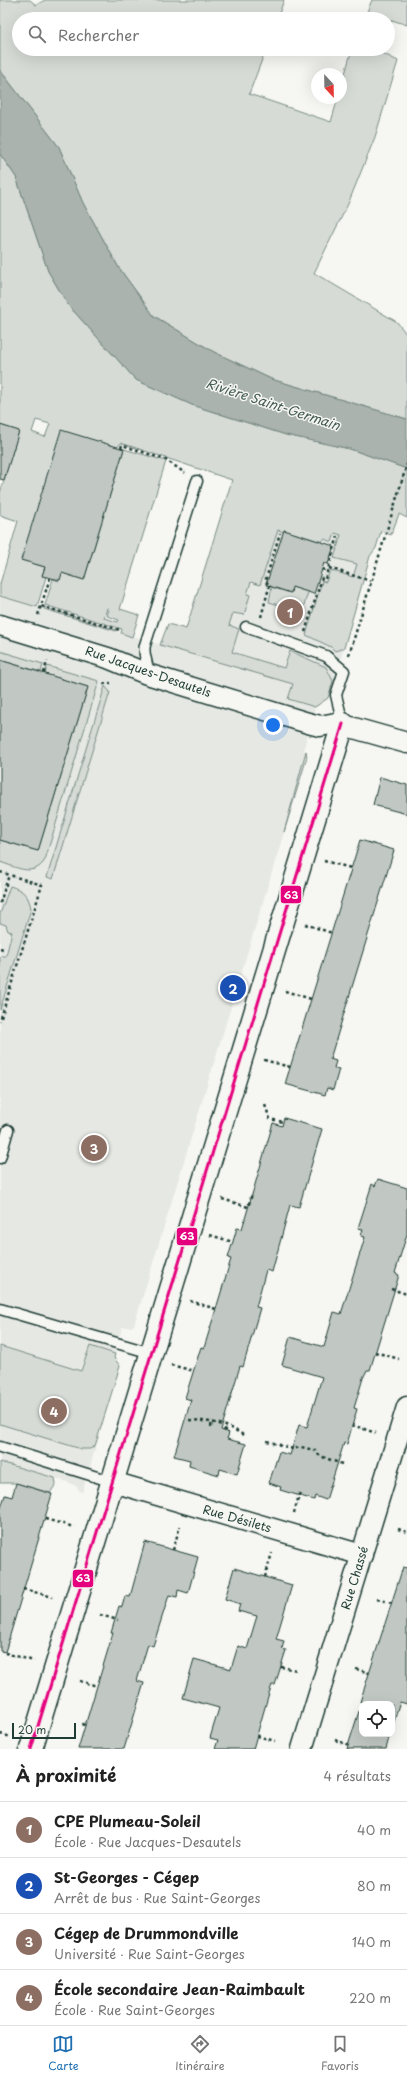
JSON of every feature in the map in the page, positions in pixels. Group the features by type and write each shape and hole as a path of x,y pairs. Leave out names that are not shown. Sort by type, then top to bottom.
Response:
{"street":[{"name":"Rue Jacques-Desautels","path":"0,625 108,658 147,674 320,726 336,722 343,724"},
{"path":"31,1749 343,724 407,743"},
{"name":"Rue Chassé","path":"302,1749 407,1408"},
{"name":"Rue Désilets","path":"112,1482 362,1555"}],"lane":[{"path":"147,674 149,668 144,654 145,645 197,481"},
{"path":"246,627 326,656 344,671 336,695 343,724"},
{"path":"0,1158 8,1130"},
{"path":"0,1309 151,1353"},
{"path":"0,1447 112,1482"}],"path":[{"path":"121,448 122,445 166,460 197,481"},
{"path":"344,671 407,464"},
{"path":"270,584 265,582 280,533"},
{"path":"304,634 322,578 325,579 338,536"},
{"path":"322,569 372,581"},
{"path":"50,578 41,606 120,630"},
{"path":"266,601 272,580"},
{"path":"44,673 46,665"},
{"path":"324,860 351,868"},
{"path":"0,872 42,885 0,1021"},
{"path":"0,903 9,875"},
{"path":"305,924 332,933"},
{"path":"284,991 311,999"},
{"path":"263,1060 290,1067"},
{"path":"265,1105 270,1119 283,1122"},
{"path":"221,1198 248,1207 252,1194"},
{"path":"210,1235 233,1242"},
{"path":"391,1289 407,1294"},
{"path":"190,1301 216,1309"},
{"path":"375,1352 399,1358"},
{"path":"170,1365 194,1371"},
{"path":"189,1420 212,1421 227,1426 243,1435"},
{"path":"211,1427 212,1421"},
{"path":"352,1425 376,1433"},
{"path":"224,1431 227,1426"},
{"path":"266,1441 293,1449 301,1447 314,1450 320,1456 342,1464"},
{"path":"294,1513 300,1492"},
{"path":"45,1519 74,1527"},
{"path":"173,1550 180,1526"},
{"path":"398,1529 407,1532"},
{"path":"265,1577 272,1553"},
{"path":"23,1589 53,1598"},
{"path":"377,1599 392,1603"},
{"path":"100,1615 118,1620"},
{"path":"5,1653 34,1661"},
{"path":"280,1667 297,1670"},
{"path":"356,1669 369,1673"},
{"path":"80,1681 97,1686"},
{"path":"83,1723 85,1728"},
{"path":"0,1734 11,1737"},
{"path":"257,1736 275,1741"},
{"path":"335,1740 349,1744"}],"shaded area":[{"path":"0,0 30,0 36,5 45,0 284,0 280,12 12,12 12,56 263,56 249,94 331,122 336,104 347,104 347,68 350,56 388,56 398,61 375,137 348,204 314,273 397,322 407,335 407,419 271,379 214,352 154,316 119,268 83,203 59,147 0,70"},
{"path":"372,0 407,0 407,25 395,21 395,12 367,12"},
{"path":"0,154 16,177 48,271 68,305 136,380 192,405 286,435 350,449 407,469 407,518 399,514 391,535 381,531 376,548 370,556 344,648 335,651 331,647 306,635 322,581 326,582 330,570 353,577 357,564 334,558 341,535 335,533 332,542 324,539 322,542 284,530 283,532 278,530 260,585 251,582 247,594 250,595 244,615 233,613 229,625 239,629 232,652 284,668 290,651 326,667 333,681 328,698 315,707 288,699 293,684 160,645 168,624 186,629 232,480 121,443 21,560 45,567 42,575 46,577 37,607 0,596 0,584 18,521 0,515 0,493 19,431 0,425","holes":["36,420 50,424 45,437 32,432"]},
{"path":"124,449 166,461 120,609 139,615 132,637 121,633 122,629 45,605 53,579 59,581 62,573 84,580","holes":["107,608 109,609 107,616 119,620 118,622 104,618"]},
{"path":"262,492 378,529 328,698 315,707 304,748 307,757 134,1325 131,1327 122,1327 114,1358 120,1366 82,1493 76,1486 65,1481 0,1462 0,596 210,660"},
{"path":"272,587 290,593 292,587 308,592 302,612 269,602"},
{"path":"44,607 117,630 116,631 44,609"},
{"path":"0,651 43,664 41,672 0,660"},
{"path":"47,666 99,681 45,860 36,869 24,870 0,862 0,840 38,851 88,687 45,674"},
{"path":"105,686 110,692 53,879 47,877"},
{"path":"306,751 307,757 284,832"},
{"path":"10,886 22,891 25,894 29,900 31,909 0,1010 0,956 6,956 12,932 8,931 6,925 0,923 0,914"},
{"path":"0,1346 81,1371 90,1346 115,1354 114,1358 120,1366 95,1446 90,1449 81,1449 0,1424"},
{"path":"0,1462 55,1478 56,1484 50,1493 16,1483 0,1483"}],"water":[{"name":"Rivière Saint-Germain","path":"0,70 59,147 83,203 119,268 154,316 214,352 271,379 407,419 407,469 350,449 286,435 192,405 136,380 68,305 48,271 16,177 0,154"}],"building":[{"path":"0,425 19,431 4,480 0,479"},
{"path":"61,430 124,449 84,580 62,573 60,580 42,576 45,567 21,560"},
{"path":"284,530 334,546 328,564 324,563 314,594 292,587 291,593 266,585"},
{"path":"0,660 88,687 38,851 0,840"},
{"path":"380,777 407,785 407,814 373,805"},
{"path":"360,840 394,850 330,1059 336,1061 334,1068 339,1069 333,1090 327,1088 325,1095 285,1084"},
{"path":"284,1118 322,1129 299,1207 290,1205 272,1272 266,1270 256,1307 260,1308 243,1367 240,1366 221,1430 229,1433 227,1439 246,1444 237,1474 220,1469 219,1475 189,1466 190,1460 174,1456 191,1400 185,1398 201,1347 204,1348 216,1309 231,1259 228,1258 237,1228 242,1229 273,1123 282,1126"},
{"path":"378,1179 407,1188 407,1234 395,1273 399,1275 370,1370 367,1370 363,1378 354,1408 357,1409 347,1444 344,1443 326,1500 315,1496 314,1500 280,1490 281,1487 269,1483 279,1452 290,1455 299,1425 307,1427 322,1377 282,1365 290,1337 324,1347 334,1312 341,1314 365,1237 361,1236 363,1229 358,1228 372,1184 375,1186"},
{"path":"16,1483 52,1494 5,1652 0,1651 0,1511 5,1495 12,1497"},
{"path":"145,1542 198,1557 188,1593 178,1590 177,1597 169,1595 153,1646 148,1644 137,1681 144,1683 124,1749 78,1749 113,1633 111,1633 119,1606 122,1607 125,1596 130,1597"},
{"path":"403,1567 407,1568 407,1704 400,1702 395,1718 395,1701 360,1701"},
{"path":"234,1568 292,1585 276,1639 284,1641 282,1649 286,1650 275,1685 272,1685 269,1693 253,1749 215,1749 218,1740 210,1738 219,1708 183,1698 194,1659 231,1669 238,1646 247,1649 257,1616 238,1611 240,1604 225,1599"},
{"path":"359,1711 359,1737 389,1737 386,1749 347,1749"}],"transit line":[{"name":"63","path":"31,1749 343,724"}],"place":[{"name":"CPE Plumeau-Soleil","path":"290,612"},
{"name":"St-Georges - Cégep","path":"233,988"},
{"name":"Cégep de Drummondville","path":"94,1148"},
{"name":"École secondaire Jean-Raimbault","path":"54,1411"}]}
